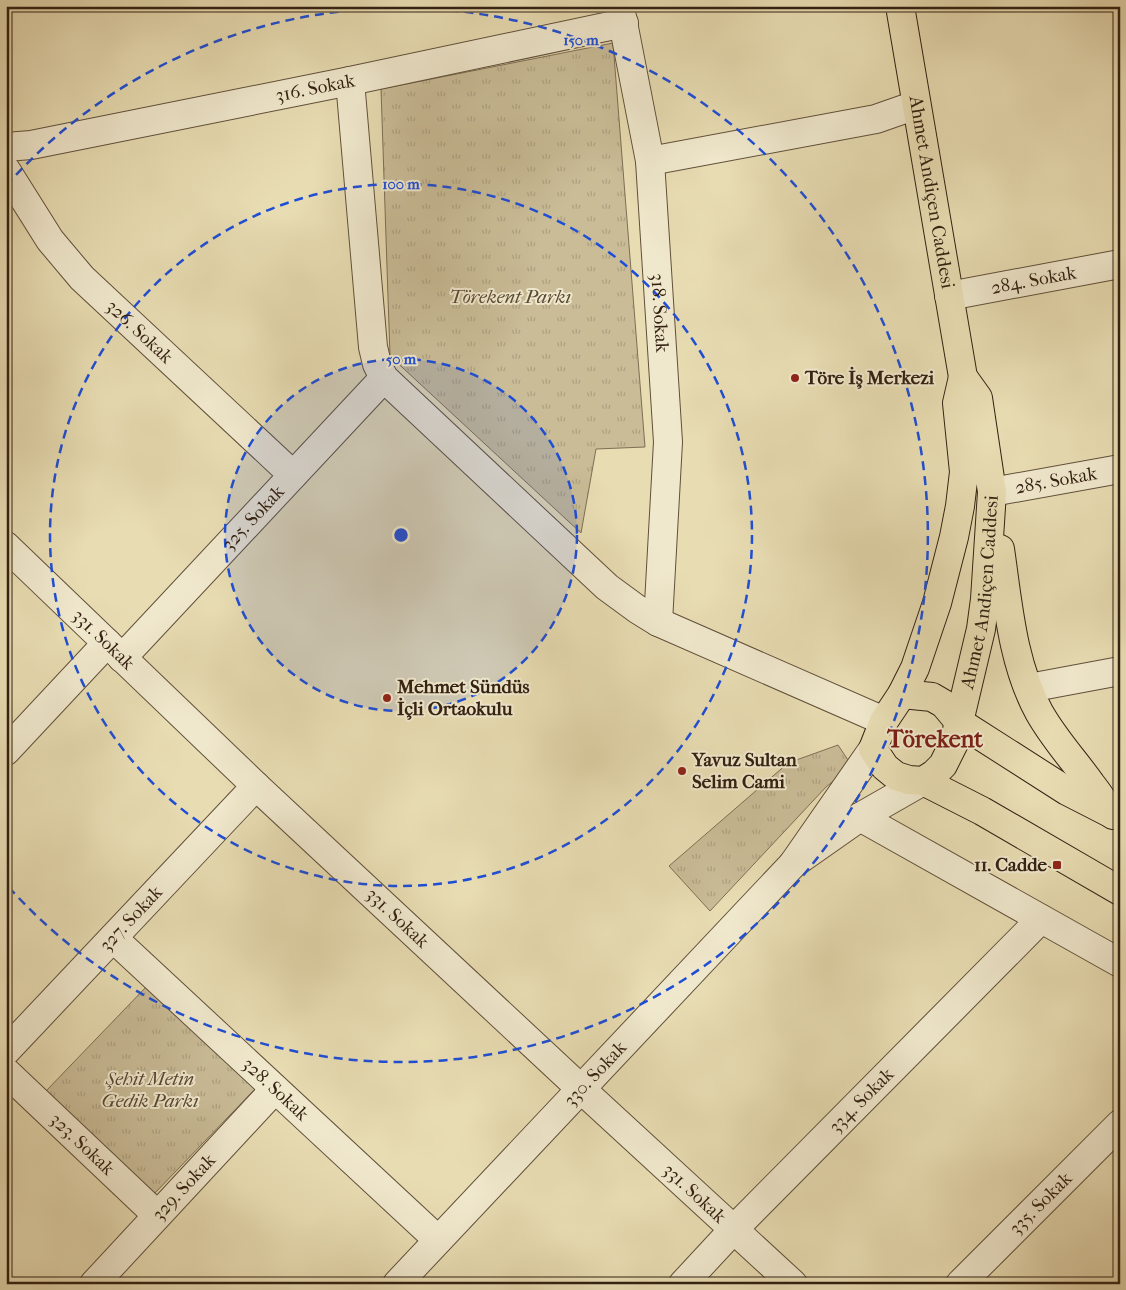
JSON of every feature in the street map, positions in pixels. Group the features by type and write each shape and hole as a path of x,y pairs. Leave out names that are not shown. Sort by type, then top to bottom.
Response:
{"main road":[{"name":"Ahmet Andiçen Caddesi","path":"873,749 884,721 902,694 915,668 928,632 948,562 960,506 964,472 957,403 963,377 900,6"},
{"name":"Ahmet Andiçen Caddesi","path":"923,781 943,764 950,754 981,629 988,568 992,492 978,398 963,377"},
{"path":"992,492 1012,633 1029,688 1038,710 1053,736 1117,817"},
{"path":"902,694 932,697 944,704 959,722 1067,791 1117,817"},
{"path":"873,749 885,767 896,776 909,780 923,781 982,811 1120,891"}],"street":[{"name":"316. Sokak","path":"6,147 31,145 350,81 622,15"},
{"name":"318. Sokak","path":"622,15 650,161 668,442 658,622"},
{"path":"350,81 373,347 377,364 384,378 607,587 636,609 658,622 884,721"},
{"path":"650,161 876,119 916,105"},
{"name":"326. Sokak","path":"6,170 50,240 82,278 293,475"},
{"name":"284. Sokak","path":"949,296 1120,264"},
{"name":"325. Sokak","path":"6,750 114,650 293,475 384,378"},
{"name":"285. Sokak","path":"992,492 1120,469"},
{"name":"331. Sokak","path":"6,546 256,786 793,1284"},
{"path":"1029,688 1120,671"},
{"name":"330. Sokak","path":"397,1284 794,864 873,749"},
{"name":"330. Sokak","path":"794,864 860,817 923,781"},
{"name":"327. Sokak","path":"6,1051 256,786"},
{"path":"860,817 1120,963"},
{"name":"334. Sokak","path":"683,1284 734,1229 1042,919"},
{"name":"328. Sokak","path":"113,938 438,1240"},
{"name":"323. Sokak","path":"6,1072 158,1215"},
{"name":"329. Sokak","path":"94,1284 275,1089"},
{"name":"335. Sokak","path":"960,1284 1120,1124"}],"green space":[{"name":"Törekent Parkı","path":"613,43 645,447 596,449 581,533 390,356 381,89"},
{"path":"838,745 852,766 826,787 710,911 669,866 788,763"},
{"name":"Şehit Metin Gedik Parkı","path":"148,985 255,1089 153,1195 46,1091"}],"place":[{"name":"Töre İş Merkezi","path":"795,378"},
{"name":"Mehmet Sündüs İçli Ortaokulu","path":"387,698"},
{"name":"Yavuz Sultan Selim Cami","path":"682,771"},
{"name":"11. Cadde","path":"1057,865"}],"district":[{"name":"Törekent","path":"935,739"}]}
